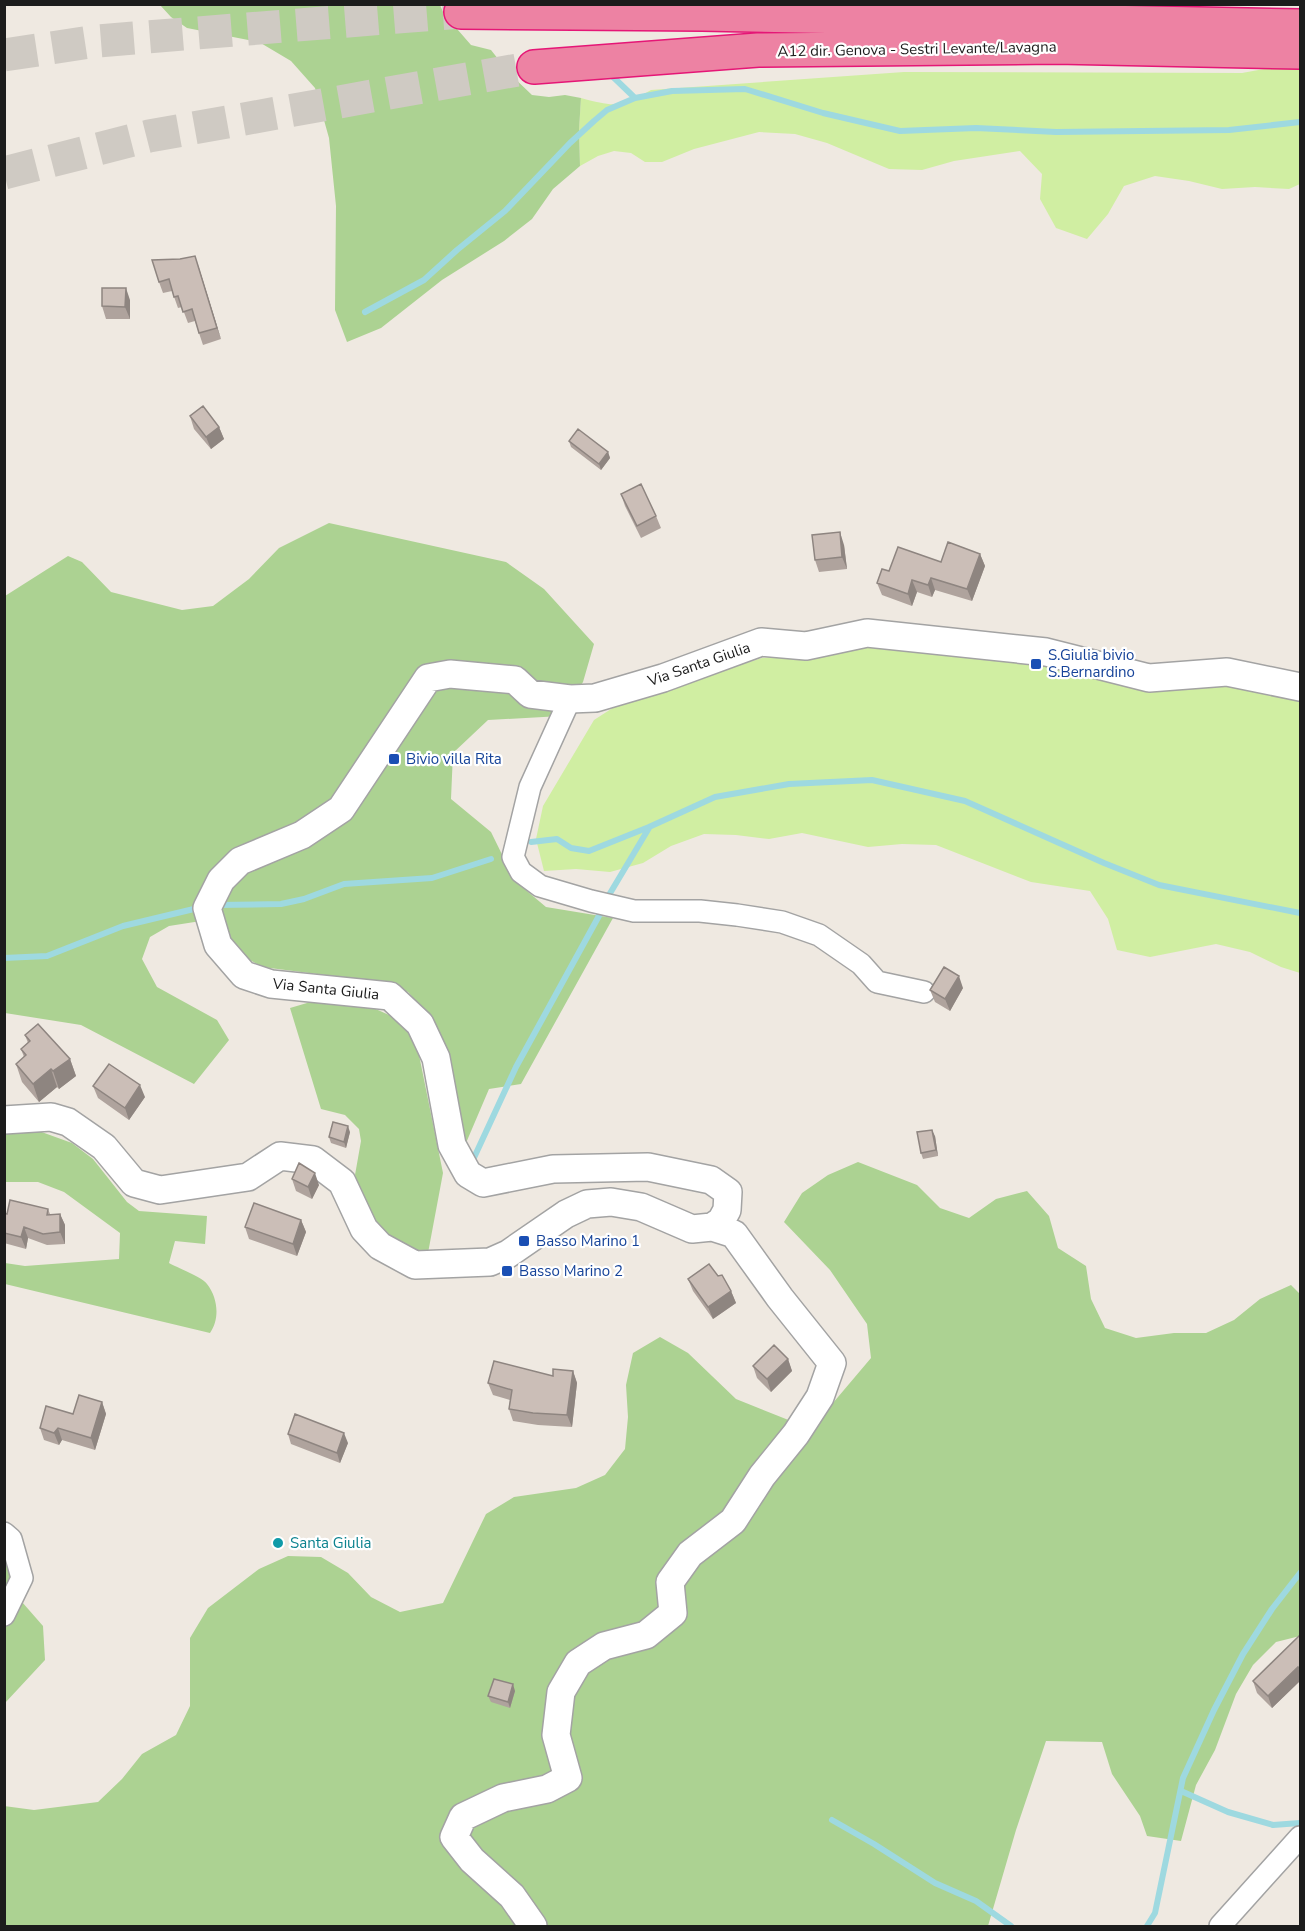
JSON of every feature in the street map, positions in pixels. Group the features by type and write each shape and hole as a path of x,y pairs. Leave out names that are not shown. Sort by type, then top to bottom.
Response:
{"highway":[{"path":"461,12 714,14 1300,26"},
{"name":"A12 dir. Genova - Sestri Levante/Lavagna","path":"534,68 758,50 1056,47 1300,52"}],"street":[{"name":"Via Santa Giulia","path":"712,1227 722,1221 727,1210 728,1192 711,1180 648,1167 553,1169 483,1183 468,1174 452,1145 436,1058 420,1024 390,996 271,984 244,975 218,945 207,908 221,880 240,861 302,835 341,809 428,678 450,674 515,680 530,694 570,699 595,698 663,678 761,642 806,646 867,633 1046,652 1149,678 1227,672 1300,687"},
{"path":"570,699 530,787 513,857 521,872 540,886 634,911 700,911 782,922 819,935 861,964 877,982 924,992"},
{"path":"4,1120 51,1117 68,1122 104,1147 134,1183 160,1190 248,1177 280,1156 313,1160 342,1182 364,1229 380,1246 415,1265 490,1262 508,1254 566,1214 587,1204 610,1202 641,1207 692,1229 712,1227 734,1234 780,1298 832,1363 820,1397 796,1434 762,1476 733,1521 690,1554 670,1582 674,1613 646,1635 604,1646 578,1663 561,1692 556,1735 568,1778 547,1789 503,1798 463,1818 454,1837 472,1860 512,1896 532,1926"},
{"path":"4,1533 11,1539 22,1578 4,1615"},
{"path":"1220,1926 1300,1837"}],"green space":[{"path":"160,5 440,5 444,14 471,45 491,50 510,74 532,95 549,97 565,95 581,98 580,166 553,189 532,219 504,241 442,280 381,328 347,342 335,310 336,206 329,138 315,88 291,61 259,42 187,28 171,17"},
{"path":"1286,65 1300,65 1300,184 1289,189 1255,187 1222,189 1155,176 1124,186 1108,214 1087,239 1056,228 1040,199 1042,174 1020,151 954,161 922,170 889,169 827,143 795,134 759,132 694,149 662,162 645,162 631,153 614,151 598,156 580,166 581,98 617,104 632,100 651,90 904,72 1242,73"},
{"path":"329,523 506,562 544,589 594,644 583,682 561,716 488,720 453,753 451,799 491,832 515,881 546,907 613,918 521,1084 489,1089 466,1143 461,1140 428,1015 408,992 380,982 262,967 243,956 220,918 169,926 150,937 142,959 157,987 217,1020 229,1040 194,1084 81,1025 5,1013 5,596 68,556 82,562 111,592 182,610 213,606 249,579 279,548"},
{"path":"876,645 1217,680 1300,696 1300,973 1281,967 1250,952 1216,944 1150,957 1117,950 1108,919 1090,891 1031,882 936,845 902,844 868,847 802,833 769,839 704,834 671,846 643,863 610,872 576,869 544,871 536,839 543,806 594,720 622,702 762,658 809,655"},
{"path":"324,998 369,1006 389,1015 407,1028 418,1050 443,1173 428,1253 409,1250 377,1228 365,1206 355,1175 361,1141 359,1129 345,1115 321,1109 290,1008"},
{"path":"36,1130 72,1143 93,1159 127,1202 139,1211 207,1216 205,1244 175,1241 169,1263 200,1278 211,1290 216,1315 210,1333 5,1284 5,1263 25,1266 119,1259 120,1233 64,1192 38,1182 5,1182 5,1131"},
{"path":"858,1162 917,1185 940,1208 969,1218 996,1199 1027,1191 1049,1216 1058,1248 1086,1266 1091,1299 1105,1328 1136,1338 1174,1333 1206,1333 1234,1320 1260,1299 1291,1285 1300,1294 1300,1636 1276,1642 1253,1665 1236,1694 1215,1750 1196,1785 1181,1841 1147,1836 1140,1816 1112,1774 1102,1742 1046,1741 1016,1830 988,1926 5,1926 4,1806 34,1810 98,1802 122,1779 142,1754 176,1735 190,1706 190,1638 208,1608 259,1569 288,1556 321,1557 348,1573 371,1597 400,1612 443,1603 486,1514 514,1497 576,1488 605,1475 625,1449 628,1417 626,1385 633,1353 660,1337 688,1353 736,1399 796,1423 827,1410 871,1358 867,1324 830,1270 784,1222 802,1193 828,1175"},
{"path":"4,1559 22,1602 43,1626 45,1660 5,1703"}],"building":[{"path":"195,256 217,328 199,333 192,309 183,312 178,296 174,297 169,279 159,282 152,260"},
{"path":"102,288 126,288 125,307 102,306"},
{"path":"203,406 219,427 206,437 190,416"},
{"path":"578,429 608,452 599,464 569,441"},
{"path":"641,484 656,516 637,526 621,494"},
{"path":"840,532 842,557 815,560 812,535"},
{"path":"948,542 980,554 967,589 931,578 928,585 912,580 908,594 877,583 882,569 889,571 898,547 941,562"},
{"path":"944,967 959,976 945,999 930,990"},
{"path":"38,1024 70,1059 53,1071 51,1069 33,1084 16,1064 26,1055 21,1049 30,1041 25,1035"},
{"path":"109,1064 140,1085 125,1108 93,1086"},
{"path":"333,1122 348,1126 344,1142 329,1137"},
{"path":"932,1130 936,1150 921,1153 917,1132"},
{"path":"299,1163 315,1173 308,1187 292,1179"},
{"path":"10,1200 48,1209 47,1215 60,1214 60,1232 43,1234 24,1227 21,1237 4,1233 4,1213 7,1214"},
{"path":"254,1203 301,1220 293,1244 245,1227"},
{"path":"709,1264 718,1276 722,1275 731,1291 708,1307 688,1279"},
{"path":"774,1345 788,1359 767,1379 753,1366"},
{"path":"494,1361 553,1376 553,1369 573,1371 567,1415 509,1409 512,1390 488,1383"},
{"path":"79,1395 102,1402 91,1438 58,1428 54,1433 40,1428 46,1406 73,1414"},
{"path":"295,1414 344,1433 337,1453 288,1434"},
{"path":"1300,1635 1300,1670 1298,1667 1268,1696 1253,1681"},
{"path":"494,1679 513,1684 508,1702 488,1696"}],"waterway":[{"path":"609,73 635,98"},
{"path":"365,312 424,280 505,211 594,121 607,110 635,98 672,91 745,89 823,113 900,131 976,128 1056,132 1229,130 1300,122"},
{"path":"531,842 557,839 571,848 589,851 715,797 789,784 872,780 965,801 1159,885 1300,913"},
{"path":"609,895 649,828"},
{"path":"216,905 281,904 304,899 344,884 432,878 491,859"},
{"path":"4,958 47,956 123,926 198,908"},
{"path":"472,1162 516,1067 600,914"},
{"path":"1147,1926 1155,1913 1183,1778 1243,1654 1272,1609 1300,1573"},
{"path":"1181,1791 1228,1812 1273,1825 1300,1823"},
{"path":"832,1820 935,1883 976,1901 1011,1926"}],"tunnel":[{"path":"4,55 97,41 461,12"},
{"path":"4,173 149,136 534,67"}],"place":[{"name":"S.Giulia bivio S.Bernardino","path":"1036,664"},
{"name":"Bivio villa Rita","path":"394,759"},
{"name":"Basso Marino 1","path":"524,1241"},
{"name":"Basso Marino 2","path":"507,1271"},
{"name":"Santa Giulia","path":"278,1543"}]}
